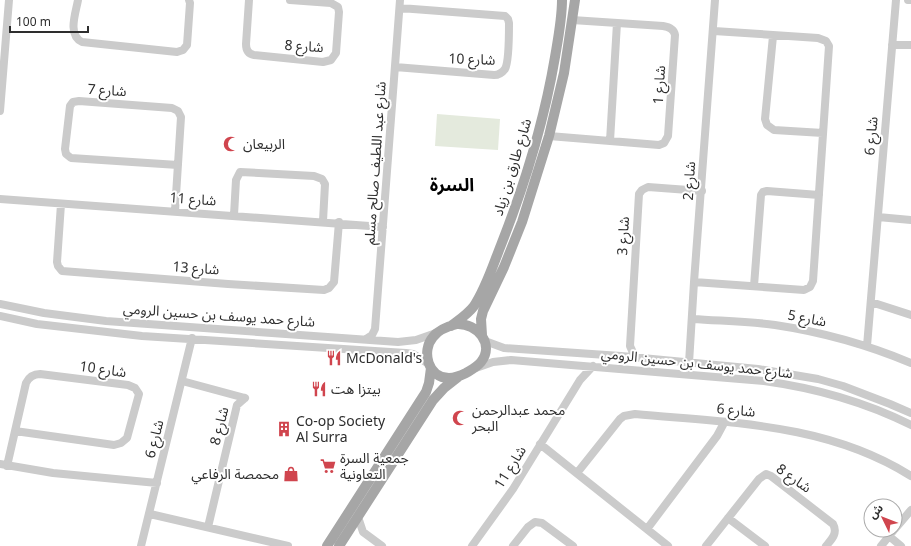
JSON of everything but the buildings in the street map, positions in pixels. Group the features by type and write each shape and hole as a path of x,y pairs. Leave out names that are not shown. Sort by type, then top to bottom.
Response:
{"main road":[{"name":"شارع طارق بن زياد","path":"451,326 469,312 474,306 494,262 513,212 532,155 553,71 562,0"},
{"name":"شارع طارق بن زياد","path":"483,338 481,319 483,311 504,267 522,222 549,136 564,73 574,0"},
{"path":"553,71 554,75 557,77 562,76 564,73"},
{"path":"549,88 551,85 555,84 560,87 560,91"},
{"path":"339,546 433,400 444,388 458,377 475,368 484,358 486,349 483,338 472,327 465,324 451,326 436,333 427,347 427,356 430,366 434,372 442,377 458,377"},
{"path":"327,546 426,392 429,383 430,366"}],"street":[{"path":"0,111 3,18 9,0"},
{"path":"78,0 73,31 75,37 80,41 177,52 183,50 187,45 189,0"},
{"name":"شارع 8","path":"250,0 246,44 247,50 250,53 254,55 323,62 331,60 336,52 339,12 338,7 331,3 290,0"},
{"name":"شارع 2","path":"689,363 714,31 715,0"},
{"name":"شارع 6","path":"867,346 896,0"},
{"name":"شارع 10","path":"395,67 494,75 501,73 507,63 509,23 505,16 400,4"},
{"name":"شارع عبد اللطيف صالح مسلم","path":"376,329 400,4"},
{"name":"شارع 1","path":"549,136 659,145 667,140 668,136 676,36 674,31 666,26 572,20"},
{"path":"610,141 617,23"},
{"path":"694,282 804,290 812,285 813,281 829,46 826,41 818,38 714,31"},
{"path":"773,36 765,119 766,125 774,130 823,133"},
{"path":"892,45 911,45"},
{"name":"شارع 7","path":"175,211 178,165 181,117 180,113 176,109 79,101 73,102 70,106 65,151 71,158 178,165"},
{"path":"234,215 236,180 240,172 314,176 322,179 325,184 323,221"},
{"name":"شارع 3","path":"635,357 630,346 639,194 642,190 648,187 702,191"},
{"path":"754,286 761,195 767,191 819,196"},
{"name":"شارع 11","path":"0,199 383,226"},
{"name":"شارع 13","path":"61,204 57,262 58,266 62,270 228,284 327,289 334,282 339,222"},
{"path":"878,217 911,220"},
{"path":"871,302 911,315"},
{"name":"شارع حمد يوسف بن حسين الرومي","path":"0,304 44,313 122,322 366,339 410,341 426,338 436,333"},
{"name":"شارع حمد يوسف بن حسين الرومي","path":"1,318 37,324 120,333 406,353 413,354 430,366"},
{"name":"شارع 5","path":"693,319 775,325 830,336 867,346 911,363"},
{"path":"103,331 108,328 108,323 106,320"},
{"path":"120,333 117,331 116,327 118,323 122,322"},
{"path":"366,339 372,335 376,329"},
{"path":"376,329 378,335 383,340"},
{"name":"شارع 6","path":"141,546 192,338"},
{"name":"شارع حمد يوسف بن حسين الرومي","path":"483,338 504,348 635,357 778,372 843,386 911,413"},
{"path":"621,356 630,346"},
{"path":"539,363 536,357 540,351"},
{"name":"شارع حمد يوسف بن حسين الرومي","path":"475,368 488,363 504,360 764,381 826,393 879,410 911,424"},
{"path":"574,365 579,372 580,380"},
{"name":"شارع 11","path":"472,546 513,489 580,380 593,366"},
{"name":"شارع 10","path":"4,465 15,431 26,382 31,376 40,374 128,385 135,388 139,394 127,438 120,444 114,445 15,431"},
{"name":"شارع 8","path":"182,381 245,398 238,405 220,473 208,527"},
{"path":"826,393 830,389 830,382"},
{"path":"839,397 840,390 843,386"},
{"name":"شارع 6","path":"577,473 616,424 627,415 635,414 724,423 750,424 789,430 828,440 880,460 911,476"},
{"path":"647,529 717,436 724,423"},
{"path":"540,444 668,546"},
{"path":"4,465 54,473 157,483"},
{"name":"شارع 8","path":"706,546 765,474 768,474 833,524 835,530 834,535 826,546"},
{"path":"903,519 911,510"},
{"path":"150,514 288,546"},
{"path":"358,517 363,532"},
{"path":"728,518 765,546"},
{"path":"513,546 530,525 537,522 542,523 573,546"},
{"path":"348,532 356,530 363,532 382,546"},
{"path":"881,546 887,538"}],"shaded area":[{"path":"437,114 500,119 498,150 435,146"}],"place":[{"name":"الربيعان","path":"231,144"},
{"name":"McDonald's","path":"334,358"},
{"name":"بيتزا هت","path":"319,389"},
{"name":"محمد عبدالرحمن البحر","path":"460,418"},
{"name":"Co-op Society Al Surra","path":"284,429"},
{"name":"جمعية السرة التعاونية","path":"328,466"},
{"name":"محمصة الرفاعي","path":"291,474"}],"district":[{"name":"السرة","path":"452,185"}]}
